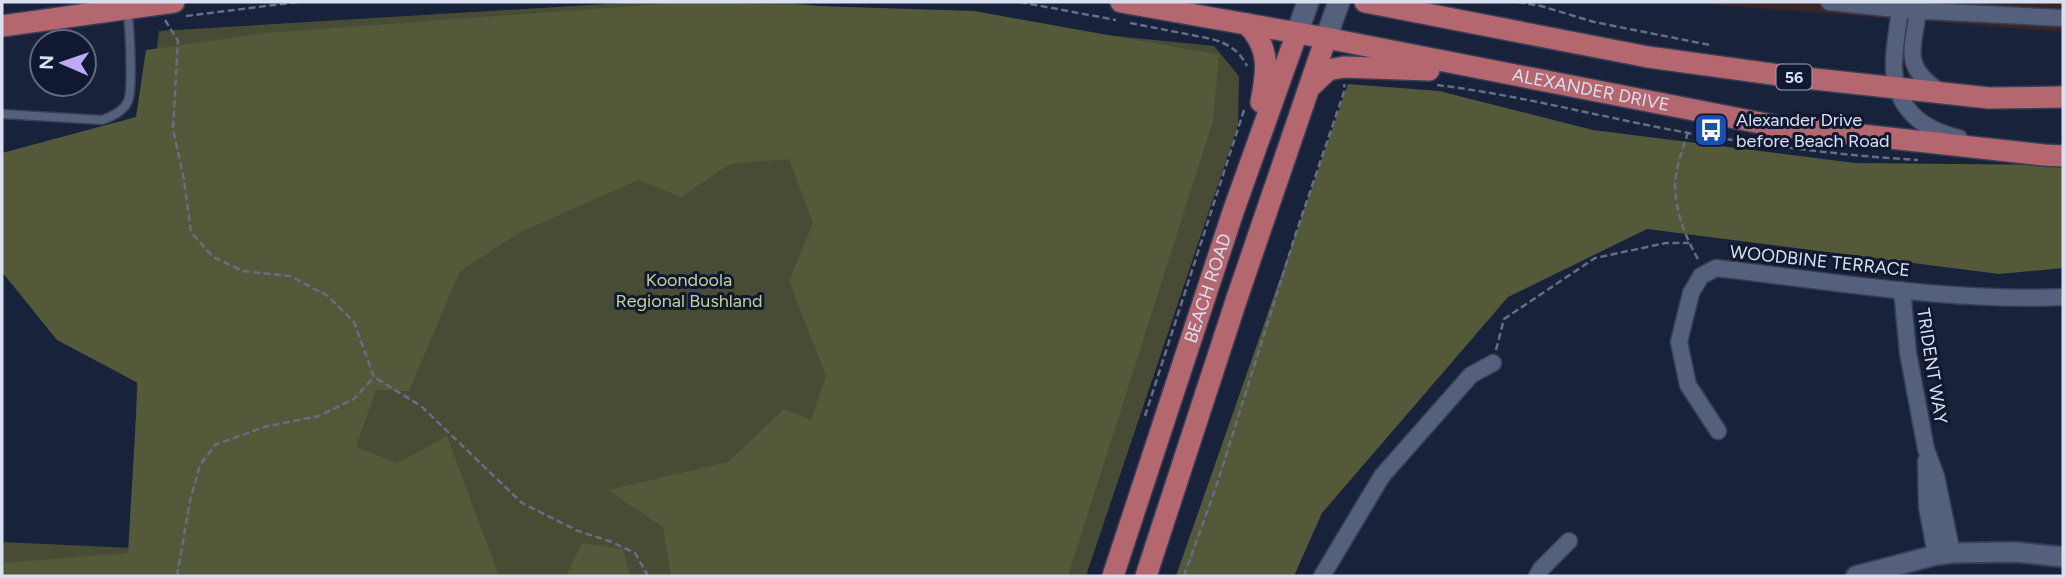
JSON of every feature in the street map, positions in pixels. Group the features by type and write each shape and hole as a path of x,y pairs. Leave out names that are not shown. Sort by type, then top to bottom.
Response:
{"main road":[{"name":"ALEXANDER DRIVE","path":"1121,2 1326,38 1771,125 2054,156"},
{"name":"BEACH ROAD","path":"1113,576 1233,212 1308,2"},
{"name":"BEACH ROAD","path":"1146,576 1237,298 1339,2"},
{"name":"56","path":"1365,2 1648,57 1787,76 1989,98 2063,97"},
{"path":"2,26 99,12 123,5 169,10"},
{"path":"1233,212 1235,178 1260,108 1266,74 1262,43 1247,24"},
{"path":"1310,88 1328,70 1344,67 1395,67 1525,77"}],"street":[{"path":"1829,2 1900,9 2063,18"},
{"path":"1900,9 1894,70 1904,103 1918,121 1940,134 2054,156"},
{"path":"1917,10 1914,67 1923,80 1941,93"},
{"name":"WOODBINE TERRACE","path":"1718,430 1688,385 1679,342 1691,293 1701,276 1716,268 1902,290 1976,296 2063,297"},
{"name":"TRIDENT WAY","path":"1902,290 1908,353 1926,449 1927,507 1944,554"},
{"path":"1322,576 1382,476 1471,375 1493,363"},
{"path":"1536,576 1569,541"},
{"path":"1856,576 1944,554 2015,552 2063,557"}],"lane":[{"path":"2,114 102,120 116,115 128,100 129,21 123,5"}],"path":[{"path":"1020,2 1212,38 1239,52 1248,68"},
{"path":"1518,2 1594,22 1710,45"},
{"path":"169,10 178,41 173,129 191,232 213,257 243,271 290,276 328,296 354,321 374,377 421,406 522,503 578,531 635,553 648,576"},
{"path":"1184,576 1217,484 1296,233 1345,89"},
{"path":"1145,416 1245,105"},
{"path":"1688,132 1676,174 1675,197 1689,243 1705,274"},
{"path":"1493,363 1504,319 1595,258 1666,243 1689,243"},
{"path":"177,576 190,501 200,465 215,445 264,427 318,416 354,399 374,377"}],"shaded area":[{"path":"1677,2 2063,2 2063,32"}],"green space":[{"name":"Koondoola Regional Bushland","path":"640,2 781,2 1214,46 1239,76 1238,125 1086,576 2,576 2,542 132,548 144,155 159,31"},
{"name":"Koondoola Regional Bushland","path":"688,2 974,11 1219,55 1213,121 1068,576 671,576 663,527 608,490 728,462 784,409 811,420 826,376 789,281 813,223 789,159 730,164 681,197 638,180 521,232 460,271 409,391 376,390 356,447 397,463 447,436 499,576 2,576 2,563 128,553 138,383 57,340 2,272 2,153 136,117 146,50 266,33"},
{"path":"1348,84 1439,91 1593,130 1855,163 2063,165 2063,268 1999,274 1647,229 1508,297 1322,513 1294,576 1176,576"},
{"path":"582,543 623,549 630,576 566,576"}],"place":[{"name":"Alexander Drive before Beach Road","path":"1711,130"}]}
